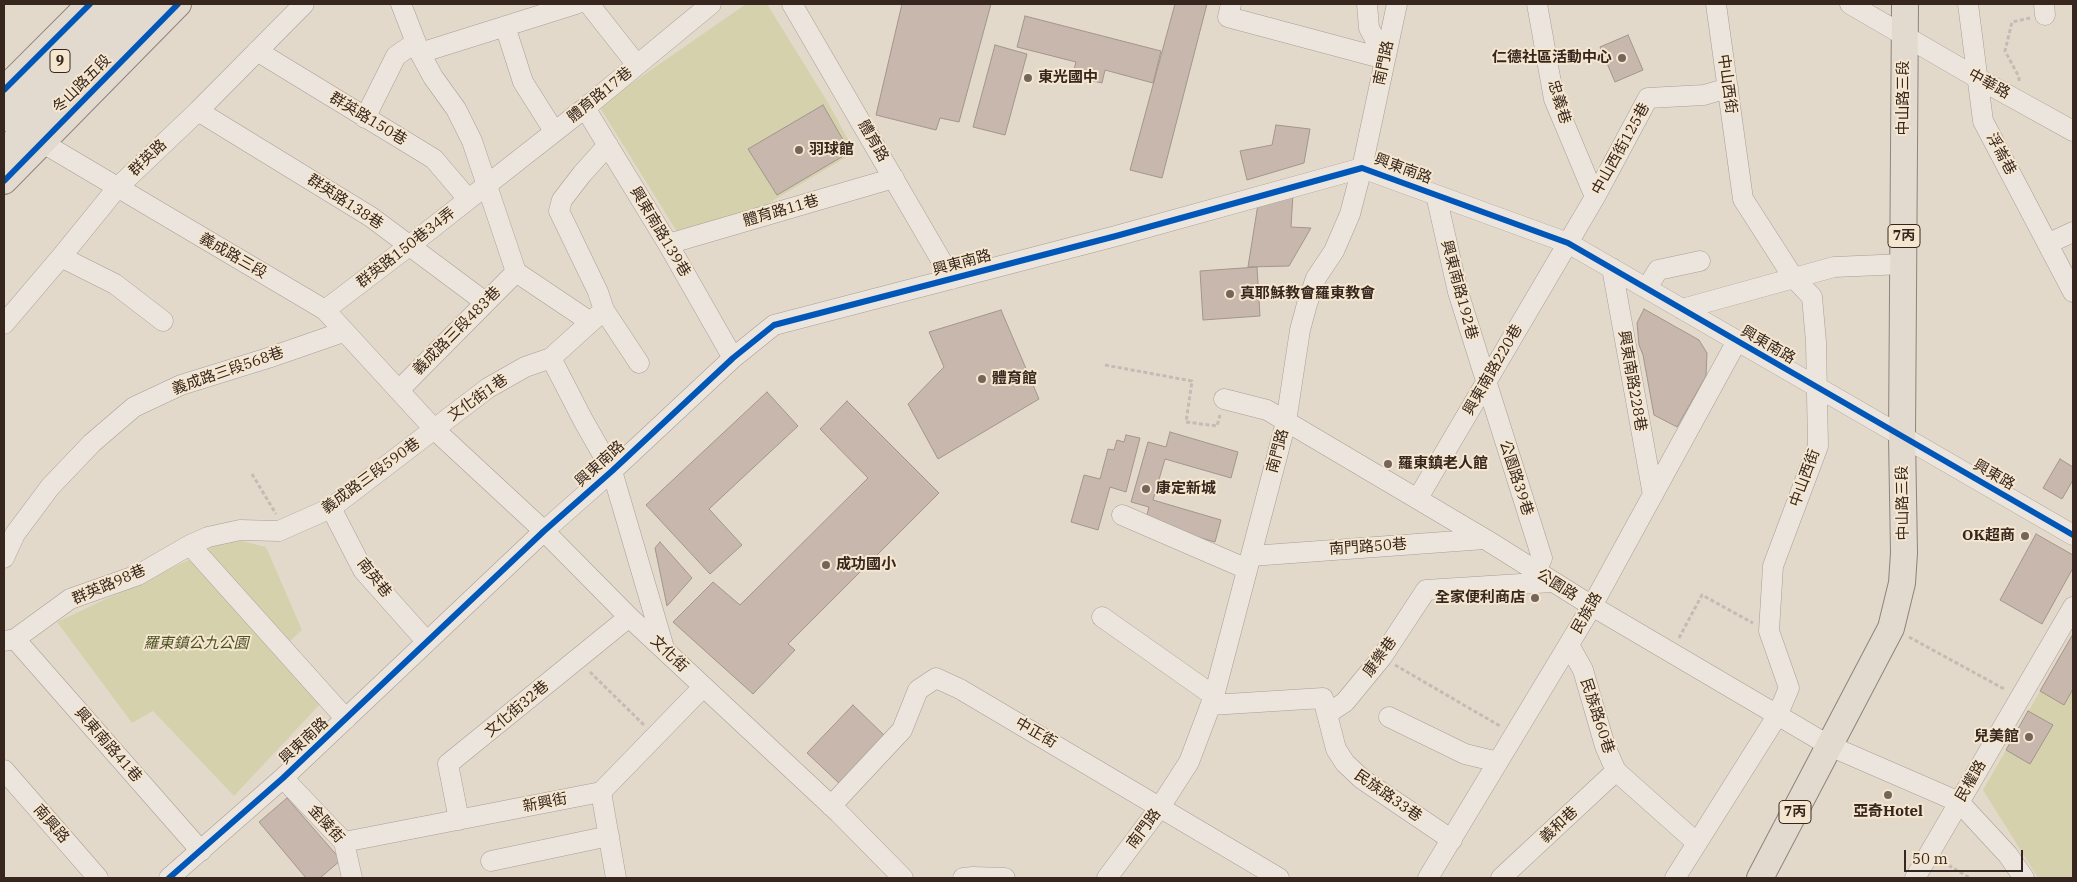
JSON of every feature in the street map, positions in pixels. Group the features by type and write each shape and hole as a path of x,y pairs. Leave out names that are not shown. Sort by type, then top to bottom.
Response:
{"main road":[{"name":"9","path":"4,90 90,4"},
{"name":"冬山路五段","path":"4,152 15,125 117,4"},
{"name":"冬山路五段","path":"4,181 15,125 146,4"},
{"name":"冬山路五段","path":"15,125 178,4"},
{"name":"中山路三段","path":"1760,878 1891,628 1902,583 1904,553 1902,437 1904,4"}],"street":[{"name":"群英路","path":"4,324 62,257 117,188 198,111 304,4"},
{"path":"401,4 418,48 433,77 456,109 472,141 516,272 597,316 639,362"},
{"path":"365,118 396,56 418,48 505,26 576,4"},
{"path":"588,4 637,65"},
{"name":"體育路17巷","path":"487,184 585,108 711,4"},
{"name":"體育路","path":"792,4 952,279"},
{"path":"1231,4 1228,16 1384,58"},
{"path":"1366,4 1369,28 1384,58"},
{"name":"南門路","path":"1107,878 1160,807 1189,762 1213,700 1286,422 1300,330 1306,304 1316,278 1334,251 1350,214 1362,168 1397,4"},
{"name":"忠義巷","path":"1537,4 1554,99 1595,197"},
{"name":"中山西街","path":"1675,878 1777,716 1789,688 1768,631 1773,566 1818,446 1812,297 1793,277 1743,199 1716,4"},
{"name":"中華路","path":"1850,4 2073,131"},
{"name":"浮崙巷","path":"1968,4 1983,121 2049,243 2073,292"},
{"path":"505,26 523,82 554,131"},
{"name":"群英路150巷","path":"258,51 434,159 468,199"},
{"name":"中山西街125巷","path":"1568,242 1595,197 1648,98 1704,95 1728,88"},
{"name":"興東南路139巷","path":"585,108 668,244 733,358"},
{"name":"群英路138巷","path":"198,111 371,217 485,302"},
{"name":"義成路三段","path":"15,125 117,188 325,310 343,332 435,430"},
{"path":"608,145 562,200 559,211 598,292 597,316 551,358 612,471 664,648"},
{"name":"興東南路","path":"169,878 283,778 544,531 612,471 733,358 774,325 1362,168 1568,242 1902,437"},
{"name":"體育路11巷","path":"668,244 894,178"},
{"name":"群英路150巷34弄","path":"325,310 487,184"},
{"name":"興東南路192巷","path":"1436,195 1458,292 1486,384"},
{"path":"2049,243 2073,232"},
{"name":"興東南路220巷","path":"1418,498 1568,242"},
{"path":"62,257 115,284 163,321"},
{"path":"1646,288 1658,270 1700,261"},
{"path":"1682,309 1834,267 1904,264"},
{"name":"興東南路228巷","path":"1612,268 1652,495"},
{"name":"義成路三段483巷","path":"398,390 516,272"},
{"name":"義成路三段568巷","path":"4,558 15,534 50,486 92,443 134,407 181,385 343,332"},
{"name":"民族路","path":"1428,878 1592,606 1737,341"},
{"name":"文化街1巷","path":"435,430 488,388 526,367 551,358"},
{"name":"公園路39巷","path":"1486,384 1542,558 1544,577"},
{"name":"公園路","path":"1224,399 1267,410 1418,498 1592,606 1830,746 1960,802"},
{"name":"義成路三段590巷","path":"190,545 208,537 240,530 279,531 331,508 435,430"},
{"name":"文化街","path":"435,430 544,531 629,617 830,806 903,878"},
{"name":"興東路","path":"1902,437 2073,535"},
{"name":"南英巷","path":"331,508 363,570 427,642"},
{"path":"1122,515 1249,563"},
{"name":"南門路50巷","path":"1249,563 1485,539"},
{"path":"190,545 346,719"},
{"name":"群英路98巷","path":"10,640 70,599 138,575 190,545"},
{"name":"康樂巷","path":"1327,714 1345,702 1382,657 1426,590 1544,577"},
{"name":"民權路","path":"1915,878 2073,607"},
{"name":"文化街32巷","path":"460,820 448,764 629,617"},
{"path":"1102,617 1213,700 1323,698 1327,714"},
{"name":"興東南路41巷","path":"10,640 201,851"},
{"name":"民族路60巷","path":"1569,645 1582,670 1605,746 1616,771 1697,843"},
{"name":"中正街","path":"830,806 902,730 918,690 936,678 960,689 1279,878"},
{"path":"616,878 601,792 703,687"},
{"name":"民族路33巷","path":"1327,714 1336,749 1345,764 1362,779 1452,840"},
{"path":"1388,716 1465,754 1498,762"},
{"name":"南興路","path":"4,770 98,878"},
{"name":"義和巷","path":"1501,878 1616,771"},
{"name":"金陵街","path":"283,778 344,842 352,878"},
{"name":"新興街","path":"344,842 601,792"},
{"path":"1960,802 2008,855 2024,878"},
{"path":"492,861 609,836"},
{"path":"963,878 1005,878"}],"path":[{"path":"2020,102 2019,77 2005,51 2012,22 2045,9"},
{"path":"1105,365 1192,381 1186,422 1217,426 1224,399"},
{"path":"252,474 285,529"},
{"path":"1671,653 1702,595 1768,631"},
{"path":"1891,628 2020,698"},
{"path":"1382,657 1515,735"},
{"path":"577,659 655,736"},
{"path":"1929,854 1970,878"}],"green space":[{"path":"746,4 767,4 827,101 855,152 762,207 679,235 599,106"},
{"name":"羅東鎮公九公園","path":"229,538 266,547 302,630 277,653 322,702 234,796 153,711 132,723 57,622 199,555 203,547"},
{"path":"2073,634 2073,878 2038,878 1983,790"}],"building":[{"path":"902,4 991,4 959,122 940,118 936,130 876,115"},
{"path":"1175,4 1207,4 1162,178 1130,170"},
{"path":"1025,16 1161,51 1153,83 1105,70 1102,83 1072,76 1076,62 1017,47"},
{"name":"仁德社區活動中心","path":"1628,35 1643,70 1615,82 1600,47"},
{"path":"995,45 1027,54 1005,135 973,127"},
{"name":"羽球館","path":"823,105 850,152 777,195 748,149"},
{"path":"1276,125 1310,129 1304,163 1247,180 1240,151 1272,145"},
{"path":"1293,194 1291,227 1311,228 1289,266 1248,267 1258,204"},
{"name":"真耶穌教會羅東教會","path":"1257,267 1260,316 1203,320 1200,271"},
{"path":"1644,309 1699,340 1707,353 1706,376 1677,427 1654,415 1643,355 1639,345 1637,323"},
{"name":"體育館","path":"1001,310 1039,399 938,459 908,404 944,367 929,332"},
{"path":"767,392 798,426 709,509 742,545 710,574 646,505"},
{"path":"847,401 939,493 788,644 795,650 753,694 673,622 713,582 740,605 868,478 820,429"},
{"name":"康定新城","path":"1170,432 1238,452 1231,478 1165,459 1153,500 1221,520 1215,542 1145,522 1149,507 1131,502 1148,442 1166,447"},
{"name":"康定新城","path":"1126,435 1140,438 1126,492 1110,487 1098,530 1071,522 1084,475 1100,479 1108,449 1114,450 1117,440 1124,442"},
{"path":"2060,459 2073,467 2073,480 2062,499 2043,488"},
{"path":"2036,534 2073,555 2073,568 2042,624 2000,600"},
{"path":"660,542 692,578 667,606 655,548"},
{"path":"2073,634 2073,689 2064,705 2040,691"},
{"path":"853,705 886,737 841,785 807,753"},
{"name":"兒美館","path":"2028,711 2053,725 2030,764 2006,750"},
{"path":"287,798 341,860 320,878 306,878 259,822"}],"cycle path":[{"path":"4,90 90,4"},
{"path":"4,181 178,4"},
{"path":"169,878 283,778 544,531 612,471 733,358 774,325 1116,236 1362,168 1568,243 2073,535"}],"place":[{"name":"仁德社區活動中心","path":"1622,58"},
{"name":"東光國中","path":"1028,78"},
{"name":"羽球館","path":"799,150"},
{"name":"真耶穌教會羅東教會","path":"1230,294"},
{"name":"體育館","path":"982,379"},
{"name":"羅東鎮老人館","path":"1388,464"},
{"name":"康定新城","path":"1146,489"},
{"name":"OK超商","path":"2025,536"},
{"name":"成功國小","path":"826,565"},
{"name":"全家便利商店","path":"1535,598"},
{"name":"兒美館","path":"2029,737"},
{"name":"亞奇Hotel","path":"1888,795"}]}
